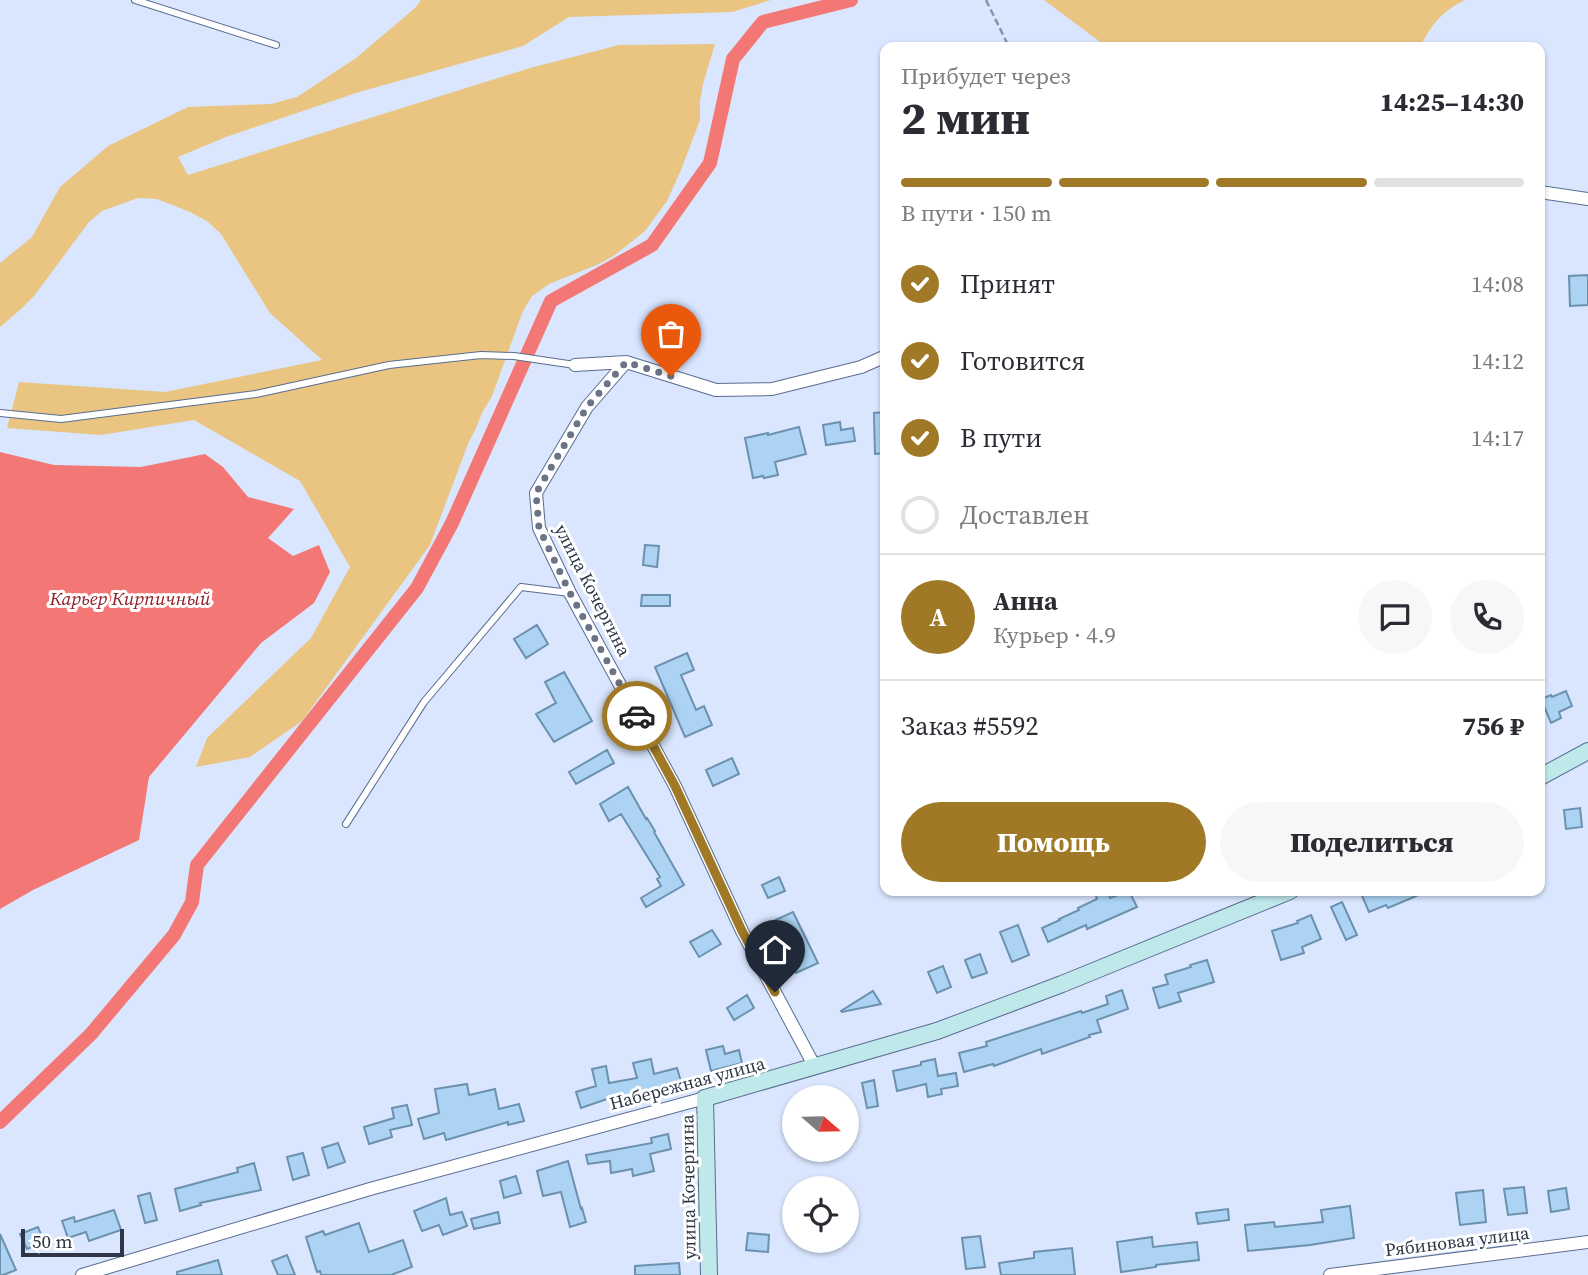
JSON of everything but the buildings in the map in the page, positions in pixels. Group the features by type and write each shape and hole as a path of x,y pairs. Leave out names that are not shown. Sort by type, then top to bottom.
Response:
{"street":[{"path":"1545,193 1588,199"},
{"path":"575,365 626,362 716,390 772,389 861,367 880,359"},
{"name":"улица Кочергина","path":"626,362 587,407 536,493 539,528 570,593 675,786 742,931 815,1068"},
{"path":"1545,775 1588,751"},
{"name":"Набережная улица","path":"82,1275 370,1189 815,1068 937,1031 1062,984 1278,896"},
{"name":"улица Кочергина","path":"705,1098 709,1275"},
{"name":"Рябиновая улица","path":"1330,1275 1588,1242"}],"lane":[{"path":"135,0 276,45"},
{"path":"0,413 61,419 256,394 389,365 481,355 514,356 575,365"},
{"path":"346,824 424,702 521,586 570,593"}],"path":[{"path":"986,0 1007,42"}],"shaded area":[{"path":"421,0 771,0 732,12 569,17 523,46 359,92 226,137 178,157 188,175 530,68 619,45 715,44 703,84 700,120 667,201 645,231 615,255 549,284 532,296 523,311 492,396 468,444 430,545 302,721 250,757 196,767 207,738 311,638 350,567 300,481 194,420 101,435 7,428 19,382 165,392 322,360 270,313 221,234 207,221 157,199 138,198 102,211 89,222 34,296 0,327 0,263 32,237 60,187 108,146 188,107 271,104 297,97 356,58"},
{"path":"1044,0 1465,0 1438,19 1423,42 1100,42"}],"water":[{"name":"Карьер Кирпичный","path":"0,452 54,465 141,467 205,454 223,467 248,497 294,509 268,538 293,556 319,545 330,572 314,603 261,643 149,777 139,840 33,890 0,909"}],"waterway":[{"path":"0,1122 91,1034 174,935 192,902 197,865 417,588 452,523 551,301 652,245 710,163 733,59 763,22 851,0"}],"way so far":[{"path":"637,716 570,593 539,528 536,493 587,407 626,362 671,376"}],"route":[{"path":"637,716 675,786 742,931 775,992"}]}
